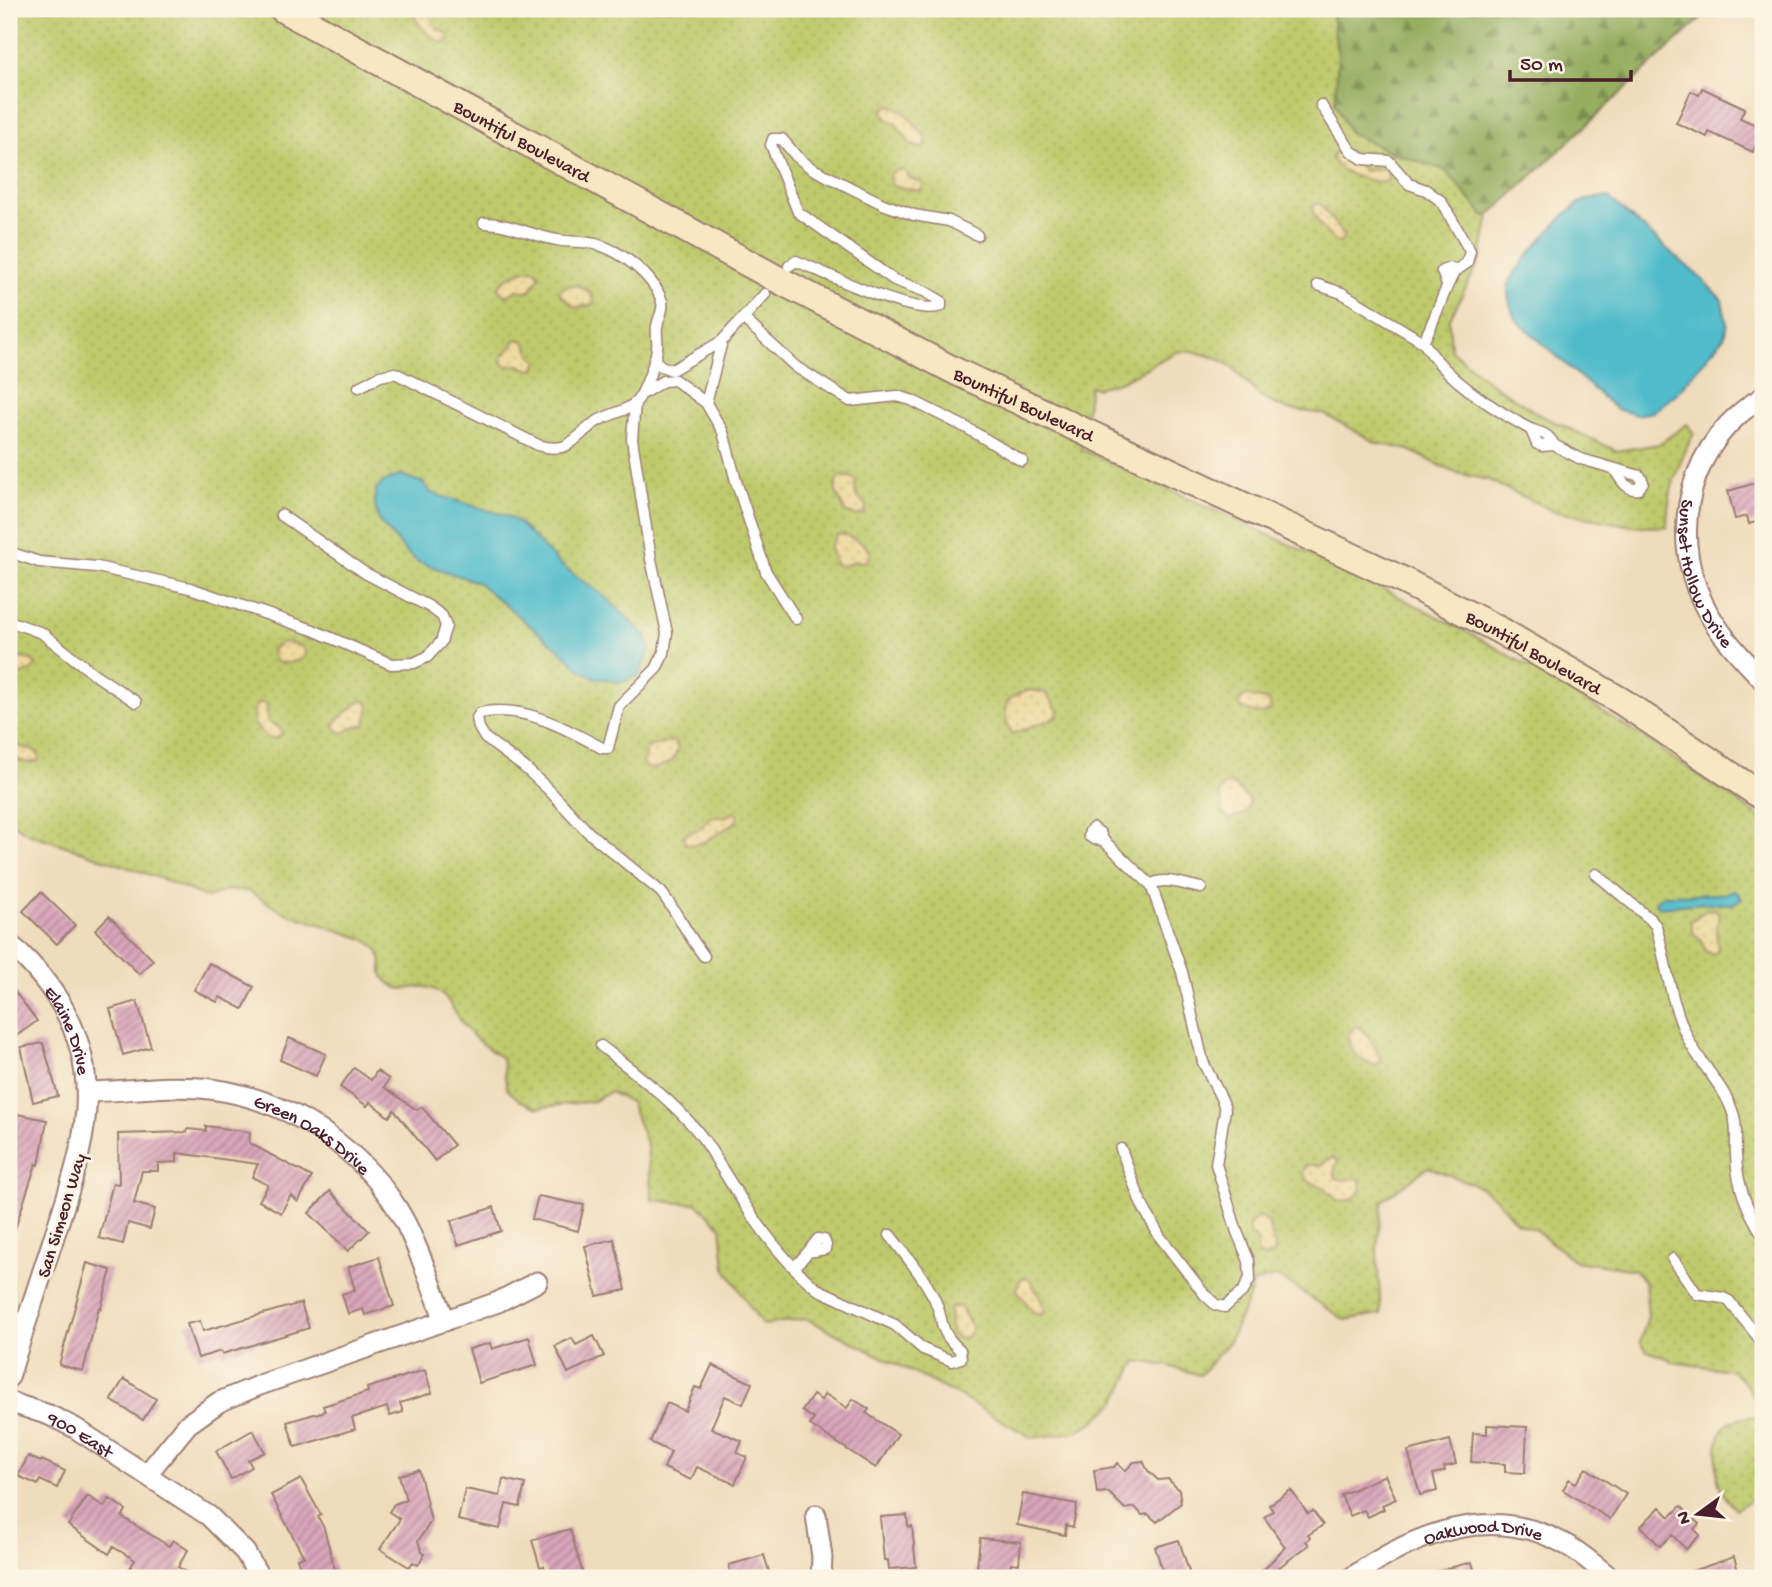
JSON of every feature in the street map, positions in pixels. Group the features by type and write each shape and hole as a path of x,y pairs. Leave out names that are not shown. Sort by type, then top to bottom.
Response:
{"main road":[{"name":"Bountiful Boulevard","path":"283,9 765,273 957,372 1388,573 1481,620 1621,701 1763,797"}],"street":[{"name":"Sunset Hollow Drive","path":"1763,397 1729,424 1706,453 1692,487 1686,525 1690,565 1704,606 1731,645 1763,680"},
{"name":"Elaine Drive","path":"9,944 35,968 67,1014 77,1040 88,1092"},
{"name":"Green Oaks Drive","path":"88,1092 173,1087 211,1089 274,1107 316,1127 355,1158 390,1198 416,1246 445,1321"},
{"name":"San Simeon Way","path":"9,1377 77,1165 85,1129 88,1092"},
{"path":"147,1474 188,1424 219,1402 260,1385 498,1302 537,1282"},
{"name":"900 East","path":"9,1402 62,1421 147,1474 222,1527 245,1552 260,1578"},
{"path":"816,1515 822,1557 821,1578"},
{"name":"Oakwood Drive","path":"1351,1578 1394,1550 1430,1534 1487,1524 1526,1528 1561,1542 1611,1578"}],"lane":[{"path":"1321,105 1351,151 1363,159 1389,161 1409,184 1426,190 1441,201 1470,251 1467,263 1455,271 1447,285 1436,318 1423,341"},
{"path":"789,266 796,261 886,298 921,306 941,306 942,301 894,280 798,212 771,145 777,137 782,139 796,156 825,177 883,204 914,215 949,221 977,235"},
{"path":"484,223 496,223 561,241 600,245 623,257 643,274 660,295 663,306 657,326 657,350 639,399 632,439 651,559 667,633 664,653 656,669 619,706 608,748 602,748 542,719 515,712 480,713 477,718 479,728 485,738 547,788 588,832 661,892 688,936 704,956"},
{"path":"1318,285 1342,293 1423,341 1455,381 1531,430 1546,434 1554,444 1581,459 1614,469"},
{"path":"654,359 661,366 672,370 722,341 765,294"},
{"path":"744,319 796,367 850,401 897,396 911,400 967,428 1022,461"},
{"path":"706,403 722,341"},
{"path":"359,387 380,376 395,373 538,445 552,449 573,443 594,423 639,399 668,379 675,380 706,403 723,432 766,572 796,619"},
{"path":"9,552 39,562 97,567 190,588 313,630 391,664 414,663 427,657 441,642 446,626 442,616 365,573 281,515"},
{"path":"9,621 42,633 94,674 136,702"},
{"path":"1103,840 1151,885 1182,972 1203,1062 1223,1102 1225,1110 1216,1164 1249,1261 1250,1278 1244,1290 1231,1304 1225,1307 1216,1305 1160,1237 1141,1203 1121,1149"},
{"path":"1596,874 1656,926 1676,1013 1690,1043 1733,1113 1740,1189 1749,1214 1763,1235"},
{"path":"1151,885 1155,881 1164,881 1201,888"},
{"path":"601,1046 647,1083 703,1138 762,1228 794,1268 817,1289 895,1325 923,1349 952,1361 961,1358 960,1350 947,1338 935,1300 921,1276 890,1235"},
{"path":"794,1268 808,1252"},
{"path":"1673,1259 1698,1294 1729,1301 1763,1343"}],"green space":[{"path":"9,9 1337,9 1370,139 1395,154 1439,166 1453,173 1489,216 1481,258 1449,320 1451,350 1489,382 1540,415 1617,451 1659,444 1687,424 1694,433 1674,478 1667,527 1631,526 1553,511 1488,480 1453,472 1409,450 1377,443 1324,414 1286,409 1260,397 1232,367 1217,358 1192,351 1176,352 1122,381 1097,388 1090,386 1081,449 1339,568 1491,645 1630,729 1763,819 1763,1492 1736,1509 1719,1485 1717,1466 1718,1446 1723,1429 1731,1421 1760,1415 1762,1410 1744,1382 1731,1370 1672,1362 1647,1351 1640,1342 1648,1316 1645,1283 1635,1270 1575,1261 1534,1229 1517,1223 1483,1188 1428,1167 1382,1201 1377,1251 1381,1314 1345,1320 1277,1276 1253,1283 1229,1342 1200,1375 1137,1361 1115,1403 1095,1421 1076,1432 1032,1438 955,1394 807,1319 762,1325 725,1268 721,1227 697,1203 652,1200 647,1146 630,1102 610,1092 593,1101 537,1108 519,1100 507,1089 502,1058 472,1036 445,998 428,987 403,989 390,983 382,975 379,954 374,946 364,939 283,912 249,891 226,890 208,898 162,879 28,833 9,821"},
{"path":"1331,9 1711,9 1489,216 1484,216 1445,170 1395,154 1350,133 1335,103 1338,56"}],"sand":[{"path":"412,9 427,9 436,28 447,33 449,40 446,43 430,35 416,20"},
{"path":"890,105 910,118 926,137 926,146 921,148 911,145 896,124 884,117 883,109"},
{"path":"1343,152 1365,171 1384,168 1388,180 1383,183 1368,180 1341,169 1331,158 1334,153"},
{"path":"904,170 911,179 923,183 922,190 892,185 889,178 892,172"},
{"path":"1320,204 1344,236 1341,242 1330,237 1319,222 1312,207"},
{"path":"535,269 540,275 529,292 517,290 507,296 499,291 501,283 510,277"},
{"path":"569,285 585,289 591,294 594,303 575,307 560,294 560,290"},
{"path":"518,339 525,341 538,361 535,369 530,370 519,365 507,366 502,362 503,355"},
{"path":"841,476 855,480 856,496 866,505 865,513 856,516 845,512 835,489"},
{"path":"845,534 866,547 870,555 865,562 854,561 843,567 835,564 830,547 837,535"},
{"path":"283,642 302,646 306,655 291,663 275,661 272,652"},
{"path":"12,657 33,660 36,665 31,671 9,677 9,659"},
{"path":"1031,690 1046,693 1058,711 1057,717 1012,734 1006,718 1006,705 1014,696"},
{"path":"1247,696 1269,701 1271,709 1260,714 1241,708 1239,701"},
{"path":"360,701 366,701 369,706 365,725 352,727 345,733 337,731 334,725 336,722"},
{"path":"260,702 267,705 267,721 281,731 282,734 277,738 269,739 254,724 254,710"},
{"path":"9,739 18,746 35,751 39,756 38,761 30,763 9,758"},
{"path":"676,742 678,750 672,761 653,770 646,767 643,762 648,747"},
{"path":"1227,784 1234,785 1250,801 1247,811 1241,816 1229,819 1223,813 1219,791"},
{"path":"735,812 738,816 736,822 711,838 697,844 684,843 684,835 700,829 710,817 724,817"},
{"path":"1715,909 1719,915 1716,931 1718,949 1714,955 1706,951 1701,939 1693,933 1690,922 1706,910"},
{"path":"1357,1026 1372,1042 1381,1062 1374,1065 1368,1063 1351,1049 1350,1031"},
{"path":"1333,1157 1338,1161 1334,1172 1336,1178 1360,1180 1361,1190 1353,1199 1340,1202 1324,1187 1306,1179 1303,1173 1307,1165 1320,1165"},
{"path":"1260,1217 1268,1222 1275,1247 1274,1254 1264,1258 1257,1253 1258,1241 1248,1227"},
{"path":"1026,1277 1031,1281 1045,1308 1042,1315 1034,1313 1017,1290 1020,1280"},
{"path":"961,1307 972,1328 967,1337 957,1338 952,1335 949,1310"}],"water":[{"path":"1608,197 1722,300 1727,324 1724,337 1678,392 1653,412 1636,415 1616,409 1515,319 1508,296 1508,288 1518,269 1564,216 1585,201"},
{"path":"401,475 424,483 431,493 507,516 518,522 561,565 608,599 646,636 650,649 639,675 621,682 596,678 582,671 477,582 418,562 407,553 379,521 375,506 376,490 383,482"},
{"path":"1736,891 1742,898 1733,904 1703,903 1660,907 1655,903 1665,895 1721,894"}],"building":[{"path":"1702,88 1745,108 1740,118 1763,128 1753,152 1709,132 1707,137 1676,123 1691,91 1699,95"},
{"path":"1763,481 1763,520 1749,524 1747,516 1735,519 1728,491"},
{"path":"41,892 75,925 57,944 23,911"},
{"path":"109,916 153,960 139,974 95,930"},
{"path":"209,963 254,987 243,1009 220,997 217,1002 194,990"},
{"path":"9,984 37,1021 16,1036 9,1026"},
{"path":"137,1001 151,1047 123,1055 110,1009"},
{"path":"289,1038 326,1054 316,1076 280,1060"},
{"path":"43,1043 58,1096 33,1102 21,1047"},
{"path":"354,1068 371,1080 377,1071 389,1079 384,1087 417,1110 422,1107 454,1145 435,1161 394,1110 389,1117 370,1102 367,1106 340,1087"},
{"path":"17,1114 47,1120 39,1165 36,1164 11,1241 9,1158"},
{"path":"206,1126 250,1132 249,1143 312,1177 298,1202 291,1195 281,1213 259,1201 268,1185 252,1177 258,1164 177,1153 177,1162 158,1163 158,1171 142,1171 134,1203 155,1209 150,1229 128,1223 123,1244 99,1238 113,1183 119,1184 118,1134 187,1132 188,1129 206,1131"},
{"path":"330,1191 369,1231 348,1251 309,1213"},
{"path":"538,1196 584,1205 578,1231 532,1219"},
{"path":"494,1207 501,1231 458,1245 451,1221"},
{"path":"614,1239 626,1290 597,1296 585,1246"},
{"path":"379,1257 394,1306 365,1315 363,1309 348,1314 342,1294 355,1290 348,1267"},
{"path":"87,1263 111,1270 83,1371 59,1365"},
{"path":"301,1303 309,1328 222,1354 221,1351 198,1358 187,1324 200,1321 203,1331"},
{"path":"594,1336 604,1356 568,1373 555,1346 572,1338 576,1345"},
{"path":"529,1337 537,1365 479,1383 469,1349 490,1343 492,1349"},
{"path":"712,1365 752,1383 743,1404 725,1396 711,1428 742,1441 737,1453 747,1457 735,1484 697,1467 691,1480 664,1468 671,1452 650,1442 667,1403 685,1411 695,1387 701,1389"},
{"path":"425,1370 432,1393 400,1403 403,1412 390,1416 387,1407 352,1418 355,1429 295,1447 287,1422 325,1411 323,1406 368,1392 367,1388"},
{"path":"124,1379 156,1399 143,1420 111,1400"},
{"path":"825,1394 847,1408 853,1399 869,1409 866,1413 898,1434 876,1468 810,1425 814,1419 802,1411 813,1395 821,1400"},
{"path":"1487,1425 1527,1427 1525,1473 1505,1472 1505,1464 1471,1462 1473,1433 1487,1434"},
{"path":"253,1430 265,1452 248,1460 252,1467 231,1479 216,1451"},
{"path":"1450,1440 1456,1464 1433,1474 1437,1491 1420,1495 1408,1451"},
{"path":"28,1456 65,1471 57,1488 40,1480 38,1485 18,1476"},
{"path":"1143,1461 1148,1471 1158,1480 1168,1479 1179,1490 1181,1503 1157,1522 1148,1514 1142,1515 1135,1507 1125,1509 1108,1492 1097,1493 1094,1470 1114,1467 1117,1463 1125,1471 1134,1462"},
{"path":"1586,1468 1626,1494 1610,1519 1563,1490 1569,1479 1576,1483"},
{"path":"419,1470 431,1521 418,1541 425,1554 418,1565 413,1562 409,1567 380,1549 400,1519 389,1512 394,1504 406,1500 399,1475"},
{"path":"1385,1475 1396,1499 1382,1505 1384,1509 1368,1517 1364,1510 1350,1516 1341,1495"},
{"path":"301,1479 321,1515 318,1517 324,1528 337,1578 303,1578 297,1558 304,1557 271,1495"},
{"path":"503,1479 525,1484 520,1507 506,1504 500,1529 458,1520 465,1489 500,1496"},
{"path":"1291,1490 1308,1514 1313,1511 1323,1525 1308,1535 1310,1538 1306,1541 1309,1545 1278,1568 1289,1578 1256,1578 1285,1547 1264,1517 1273,1511 1269,1505"},
{"path":"1023,1494 1077,1504 1073,1527 1066,1525 1065,1535 1017,1525"},
{"path":"88,1496 104,1507 110,1499 126,1510 122,1517 169,1546 173,1540 188,1550 178,1567 197,1578 140,1578 128,1571 135,1560 113,1547 109,1554 68,1525"},
{"path":"1681,1506 1699,1524 1694,1529 1700,1535 1686,1549 1672,1535 1660,1546 1641,1526 1660,1507 1670,1517"},
{"path":"907,1515 908,1527 912,1526 916,1567 889,1569 888,1560 884,1560 880,1517"},
{"path":"570,1529 584,1578 547,1578 544,1566 540,1567 532,1540"},
{"path":"980,1538 1021,1542 1019,1564 1011,1563 1009,1578 976,1578"},
{"path":"1179,1540 1191,1578 1165,1578 1155,1547"},
{"path":"764,1555 771,1578 732,1578 729,1565"},
{"path":"1734,1557 1740,1578 1681,1578 1680,1575"},
{"path":"1472,1562 1476,1578 1427,1578 1426,1574"}]}
